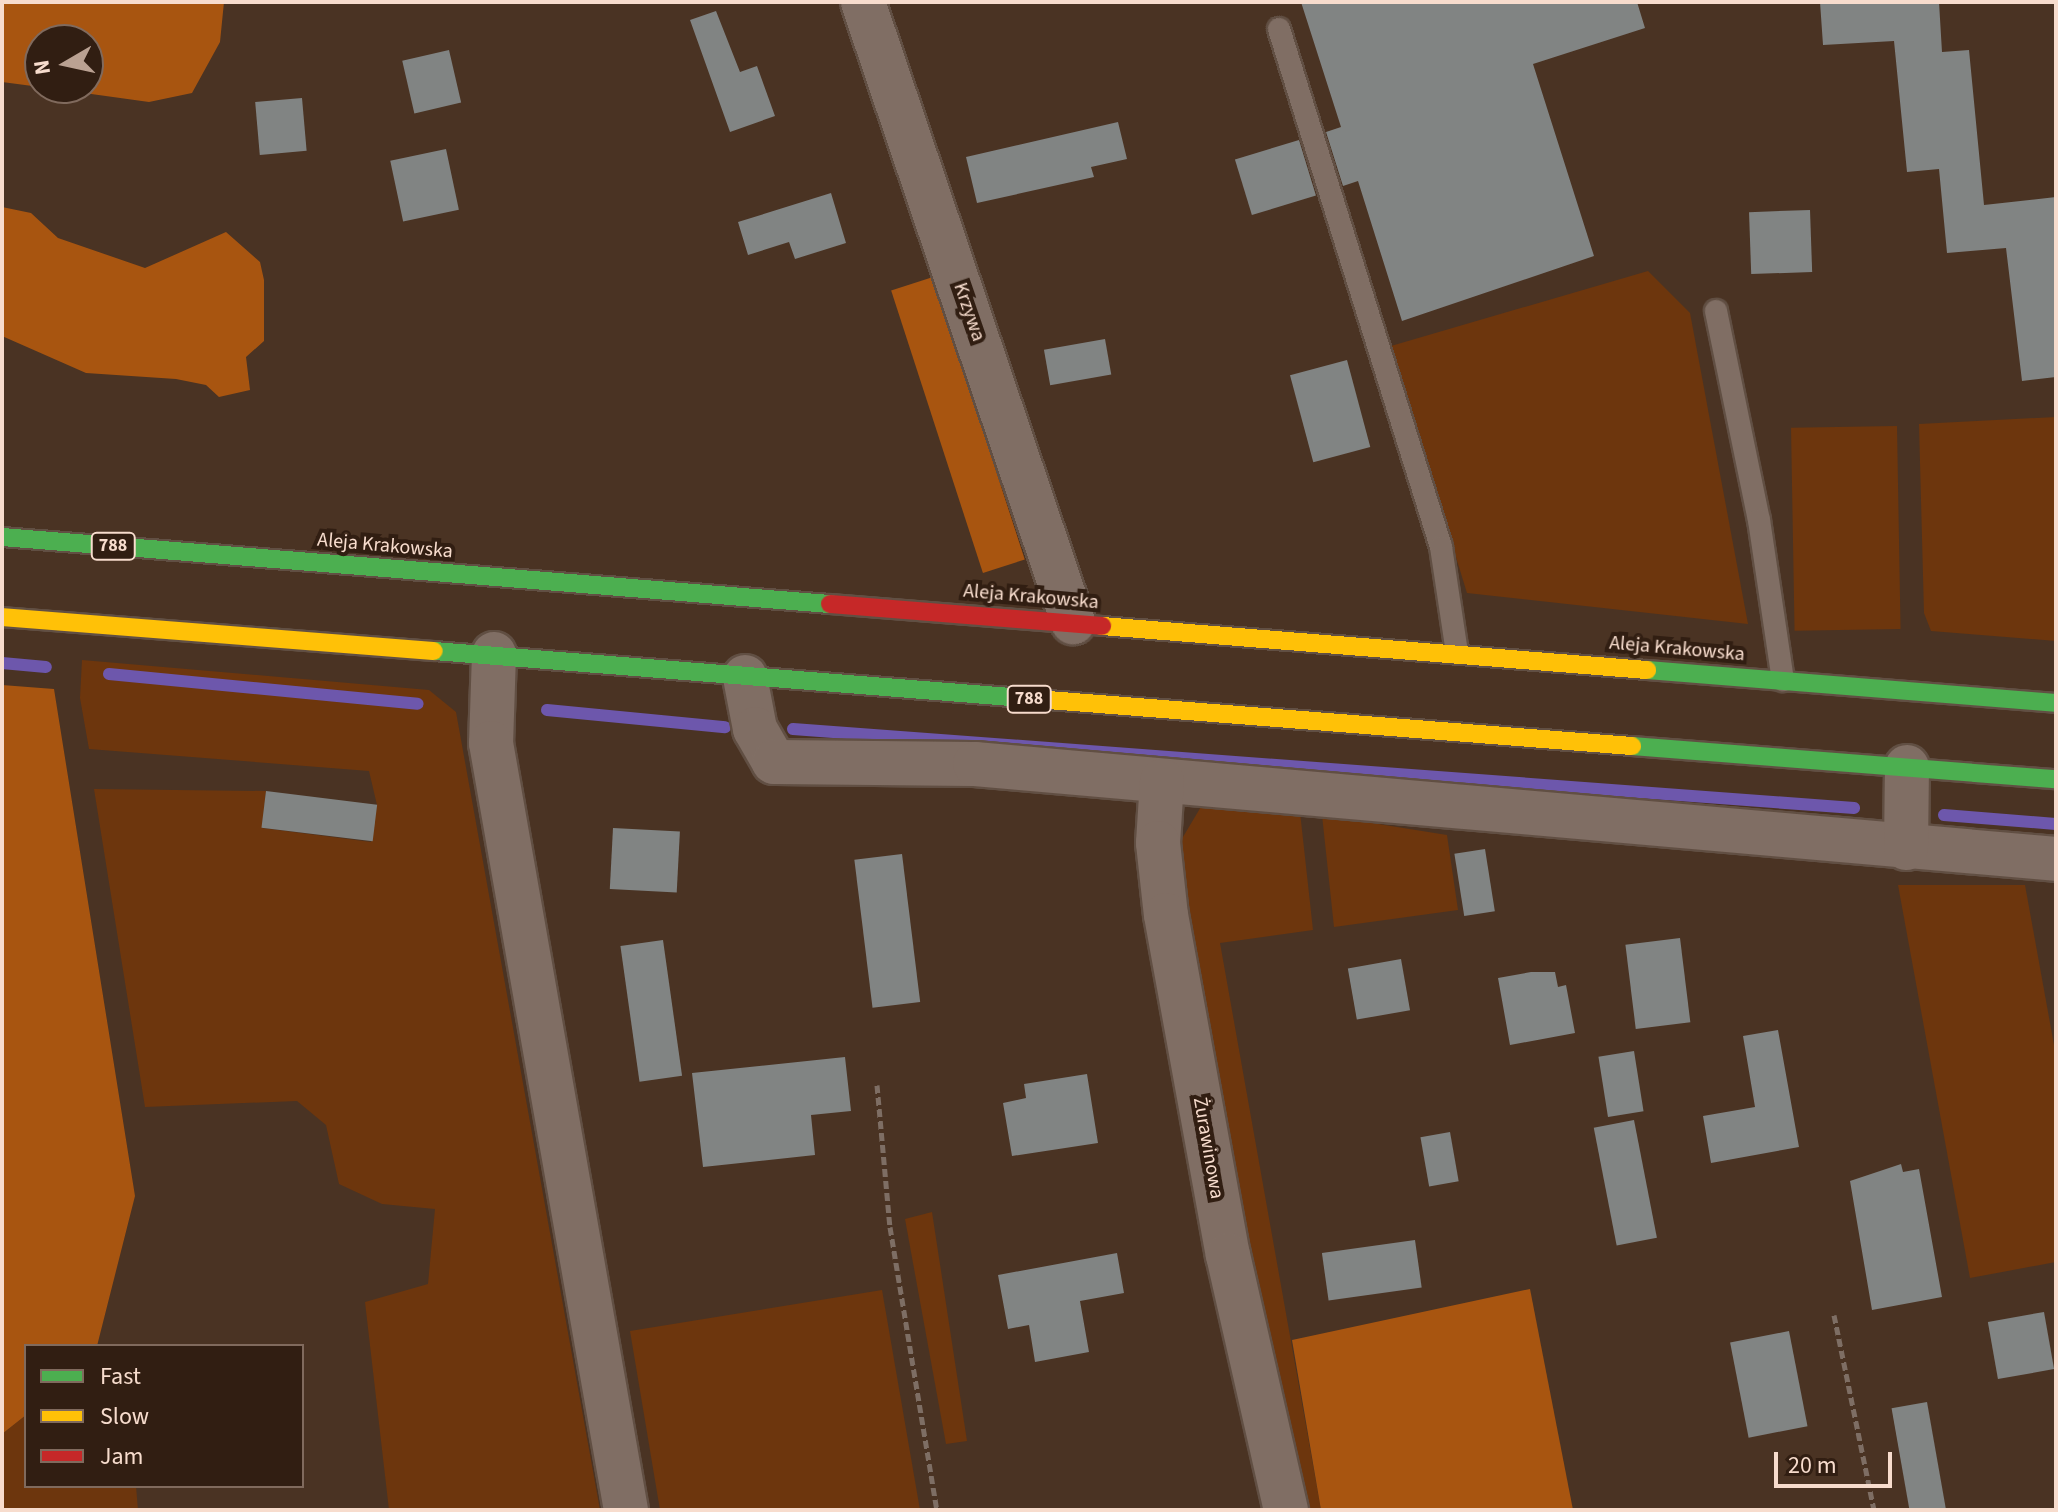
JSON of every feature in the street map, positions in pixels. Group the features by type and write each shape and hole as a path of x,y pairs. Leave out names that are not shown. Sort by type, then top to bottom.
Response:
{"main road":[{"name":"Aleja Krakowska","path":"2,537 2056,703"},
{"name":"788","path":"2,617 2056,779"}],"street":[{"name":"Krzywa","path":"863,2 1073,622"},
{"path":"494,654 491,743 626,1510"},
{"path":"745,677 755,729 774,762 975,764 2056,859"},
{"path":"1906,848 1907,767"},
{"name":"Żurawinowa","path":"1162,781 1158,843 1166,915 1228,1255 1286,1510"}],"lane":[{"path":"1279,29 1441,547 1457,653"},
{"path":"1716,311 1759,520 1783,680"}],"path":[{"path":"877,1085 890,1227 937,1510"},
{"path":"1834,1315 1874,1510"}],"shaded area":[{"path":"2,2 224,2 220,42 192,93 149,102 104,96 104,24 24,24 24,85 2,82"},
{"path":"2,207 31,213 58,238 145,268 226,232 260,262 264,280 264,341 246,357 250,390 219,397 206,385 176,379 86,373 2,336"},
{"path":"1648,271 1690,313 1748,624 1467,593 1391,346"},
{"path":"933,277 1025,559 983,573 891,291"},
{"path":"2056,417 2056,641 1931,631 1924,613 1919,424"},
{"path":"1897,426 1901,629 1795,631 1791,428"},
{"path":"82,660 429,690 456,712 600,1510 389,1510 365,1302 428,1284 435,1209 382,1204 339,1184 326,1125 297,1101 145,1107 94,789 266,791 262,828 371,842 377,805 369,771 89,749 80,698"},
{"path":"2,685 54,689 135,1196 98,1344 24,1344 24,1417 2,1434"},
{"path":"1202,805 1300,812 1313,930 1220,943 1321,1510 1296,1510 1179,873 1180,842"},
{"path":"1322,815 1447,835 1458,910 1334,927"},
{"path":"1898,885 2025,885 2056,1056 2056,1262 1970,1278"},
{"path":"932,1212 967,1441 946,1444 905,1219"},
{"path":"1530,1289 1573,1510 1321,1510 1292,1340"},
{"path":"882,1290 920,1510 660,1510 630,1331"},
{"path":"24,1417 24,1488 136,1488 138,1510 2,1510 2,1434"}],"building":[{"path":"1301,2 1637,2 1645,28 1533,64 1594,256 1402,321 1358,181 1343,186 1326,132 1341,127"},
{"path":"1820,2 1939,2 1942,52 1969,50 1984,205 2056,197 2056,377 2022,381 2006,248 1947,253 1939,169 1907,172 1894,41 1823,45"},
{"path":"716,11 740,72 757,66 775,116 730,132 690,20"},
{"path":"449,50 461,103 414,113 402,61"},
{"path":"302,98 307,151 260,155 255,102"},
{"path":"1118,122 1127,159 1091,167 1094,177 977,203 966,157"},
{"path":"1299,140 1316,195 1252,215 1235,160"},
{"path":"446,149 459,210 403,221 390,161"},
{"path":"831,193 846,243 795,259 789,242 748,255 738,222"},
{"path":"1810,210 1812,272 1751,274 1749,212"},
{"path":"1105,339 1111,374 1050,385 1044,350"},
{"path":"1347,360 1370,447 1313,462 1290,375"},
{"path":"266,791 377,805 373,841 261,828"},
{"path":"613,828 680,832 677,892 610,889"},
{"path":"1485,849 1495,911 1464,916 1454,854"},
{"path":"902,854 920,1002 873,1008 854,860"},
{"path":"1680,938 1690,1022 1636,1029 1625,945"},
{"path":"663,940 682,1076 639,1082 620,946"},
{"path":"1401,959 1410,1010 1357,1020 1348,968"},
{"path":"1531,972 1555,972 1558,987 1566,985 1575,1033 1510,1045 1498,978"},
{"path":"1778,1030 1799,1147 1711,1163 1703,1116 1755,1107 1743,1036"},
{"path":"1634,1051 1644,1111 1608,1117 1598,1057"},
{"path":"845,1057 851,1111 811,1115 815,1155 703,1167 692,1073"},
{"path":"1087,1074 1098,1143 1012,1156 1003,1103 1026,1098 1024,1084"},
{"path":"1634,1120 1657,1238 1617,1246 1594,1128"},
{"path":"1450,1132 1459,1181 1429,1186 1420,1137"},
{"path":"1901,1164 1903,1172 1919,1169 1942,1297 1872,1310 1850,1181"},
{"path":"1415,1240 1422,1288 1329,1301 1322,1253"},
{"path":"1117,1253 1124,1293 1080,1301 1089,1352 1035,1362 1029,1325 1008,1329 998,1275"},
{"path":"2044,1312 2054,1369 1998,1379 1988,1322"},
{"path":"1789,1331 1808,1426 1749,1438 1730,1342"},
{"path":"1927,1402 1946,1510 1909,1510 1892,1408"}],"waterway":[{"path":"2,663 46,667"},
{"path":"109,674 418,704"},
{"path":"547,710 725,727"},
{"path":"793,729 1854,808"},
{"path":"1944,815 2056,824"}],"traffic: fast":[{"path":"2,537 830,604"},
{"path":"434,651 1023,698"},
{"path":"1647,670 2056,703"},
{"path":"1632,746 2056,779"}],"traffic: slow":[{"path":"2,617 434,651"},
{"path":"1102,626 1647,670"},
{"path":"1023,698 1632,746"}],"traffic: jam":[{"path":"830,604 1102,626"}]}
